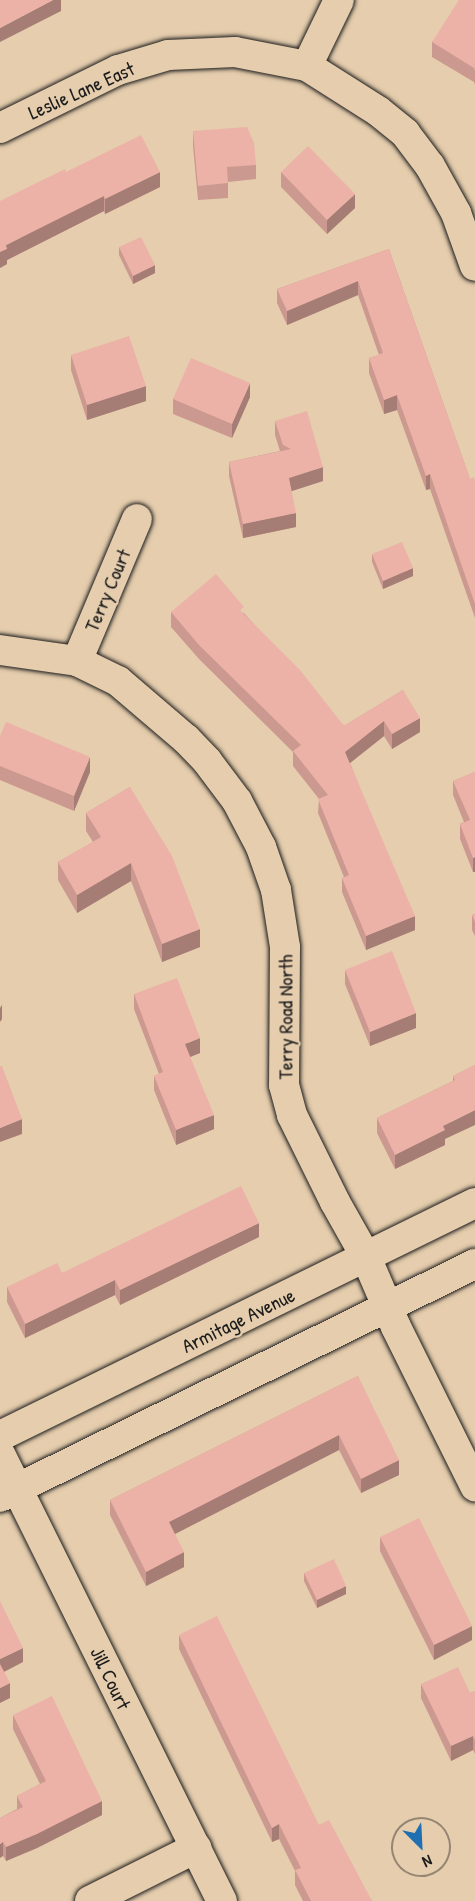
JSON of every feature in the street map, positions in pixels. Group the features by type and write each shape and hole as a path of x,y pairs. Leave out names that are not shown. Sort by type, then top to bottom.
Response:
{"street":[{"path":"339,0 307,66 378,111 405,133 430,165 456,213 475,266"},
{"name":"Leslie Lane East","path":"0,128 118,70 168,55 235,52 307,66"},
{"name":"Terry Court","path":"77,662 137,519"},
{"name":"Terry Road North","path":"0,650 77,662 118,681 186,739 237,801 261,847 276,890 285,947 284,1085 292,1114 335,1202 366,1257 388,1309 475,1486"},
{"name":"Armitage Avenue","path":"0,1436 475,1203"},
{"path":"8,1492 388,1309 475,1264"},
{"name":"Jill Court","path":"0,1454 8,1492 222,1901"},
{"path":"90,1901 196,1848"}],"building":[{"path":"0,0 53,0 0,28"},
{"path":"459,0 475,0 475,71 474,68 432,42"},
{"path":"247,127 254,143 256,165 227,167 228,183 198,186 193,131"},
{"path":"141,135 160,172 105,199 104,196 6,245 7,249 0,252 0,201"},
{"path":"308,146 355,194 327,220 281,172"},
{"path":"141,237 155,265 133,276 119,247"},
{"path":"389,249 470,479 474,477 475,481 475,604 430,474 426,476 397,395 384,400 369,358 383,353 358,281 287,311 277,289"},
{"path":"129,336 146,386 87,405 71,355"},
{"path":"191,358 250,383 232,424 173,399"},
{"path":"307,411 323,467 289,478 296,513 243,524 229,462 291,449 283,445 275,421"},
{"path":"402,542 413,568 383,581 372,554"},
{"path":"216,574 244,607 240,610 300,670 344,726 403,690 420,718 392,734 384,721 345,752 415,916 366,936 342,878 349,875 318,799 328,795 293,751 301,745 199,645 171,612"},
{"path":"6,722 90,757 74,796 0,766 0,736"},
{"path":"475,772 475,857 473,858 460,824 470,820 453,781"},
{"path":"130,787 172,856 200,929 162,944 131,863 77,895 58,862 101,837 86,813"},
{"path":"392,951 416,1013 370,1032 345,970"},
{"path":"177,978 200,1038 185,1044 214,1115 176,1130 154,1076 163,1072 134,994"},
{"path":"475,1065 475,1110 443,1126 445,1130 395,1155 377,1118 455,1080 453,1076"},
{"path":"0,1066 2,1066 22,1119 0,1128"},
{"path":"241,1186 259,1223 120,1290 115,1280 25,1324 7,1287 57,1263 62,1273"},
{"path":"358,1376 399,1460 361,1479 339,1435 169,1522 184,1552 146,1572 110,1500"},
{"path":"419,1518 472,1626 434,1645 380,1537"},
{"path":"334,1559 346,1586 317,1600 304,1573"},
{"path":"0,1601 23,1648 0,1659"},
{"path":"217,1616 319,1825 329,1820 372,1901 311,1901 295,1870 301,1868 279,1824 272,1828 179,1635"},
{"path":"0,1664 10,1683 0,1688"},
{"path":"458,1667 470,1693 475,1691 475,1740 473,1736 451,1746 421,1684"},
{"path":"52,1696 102,1801 6,1847 3,1842 0,1844 0,1818 23,1807 17,1796 46,1781 13,1715"}]}
